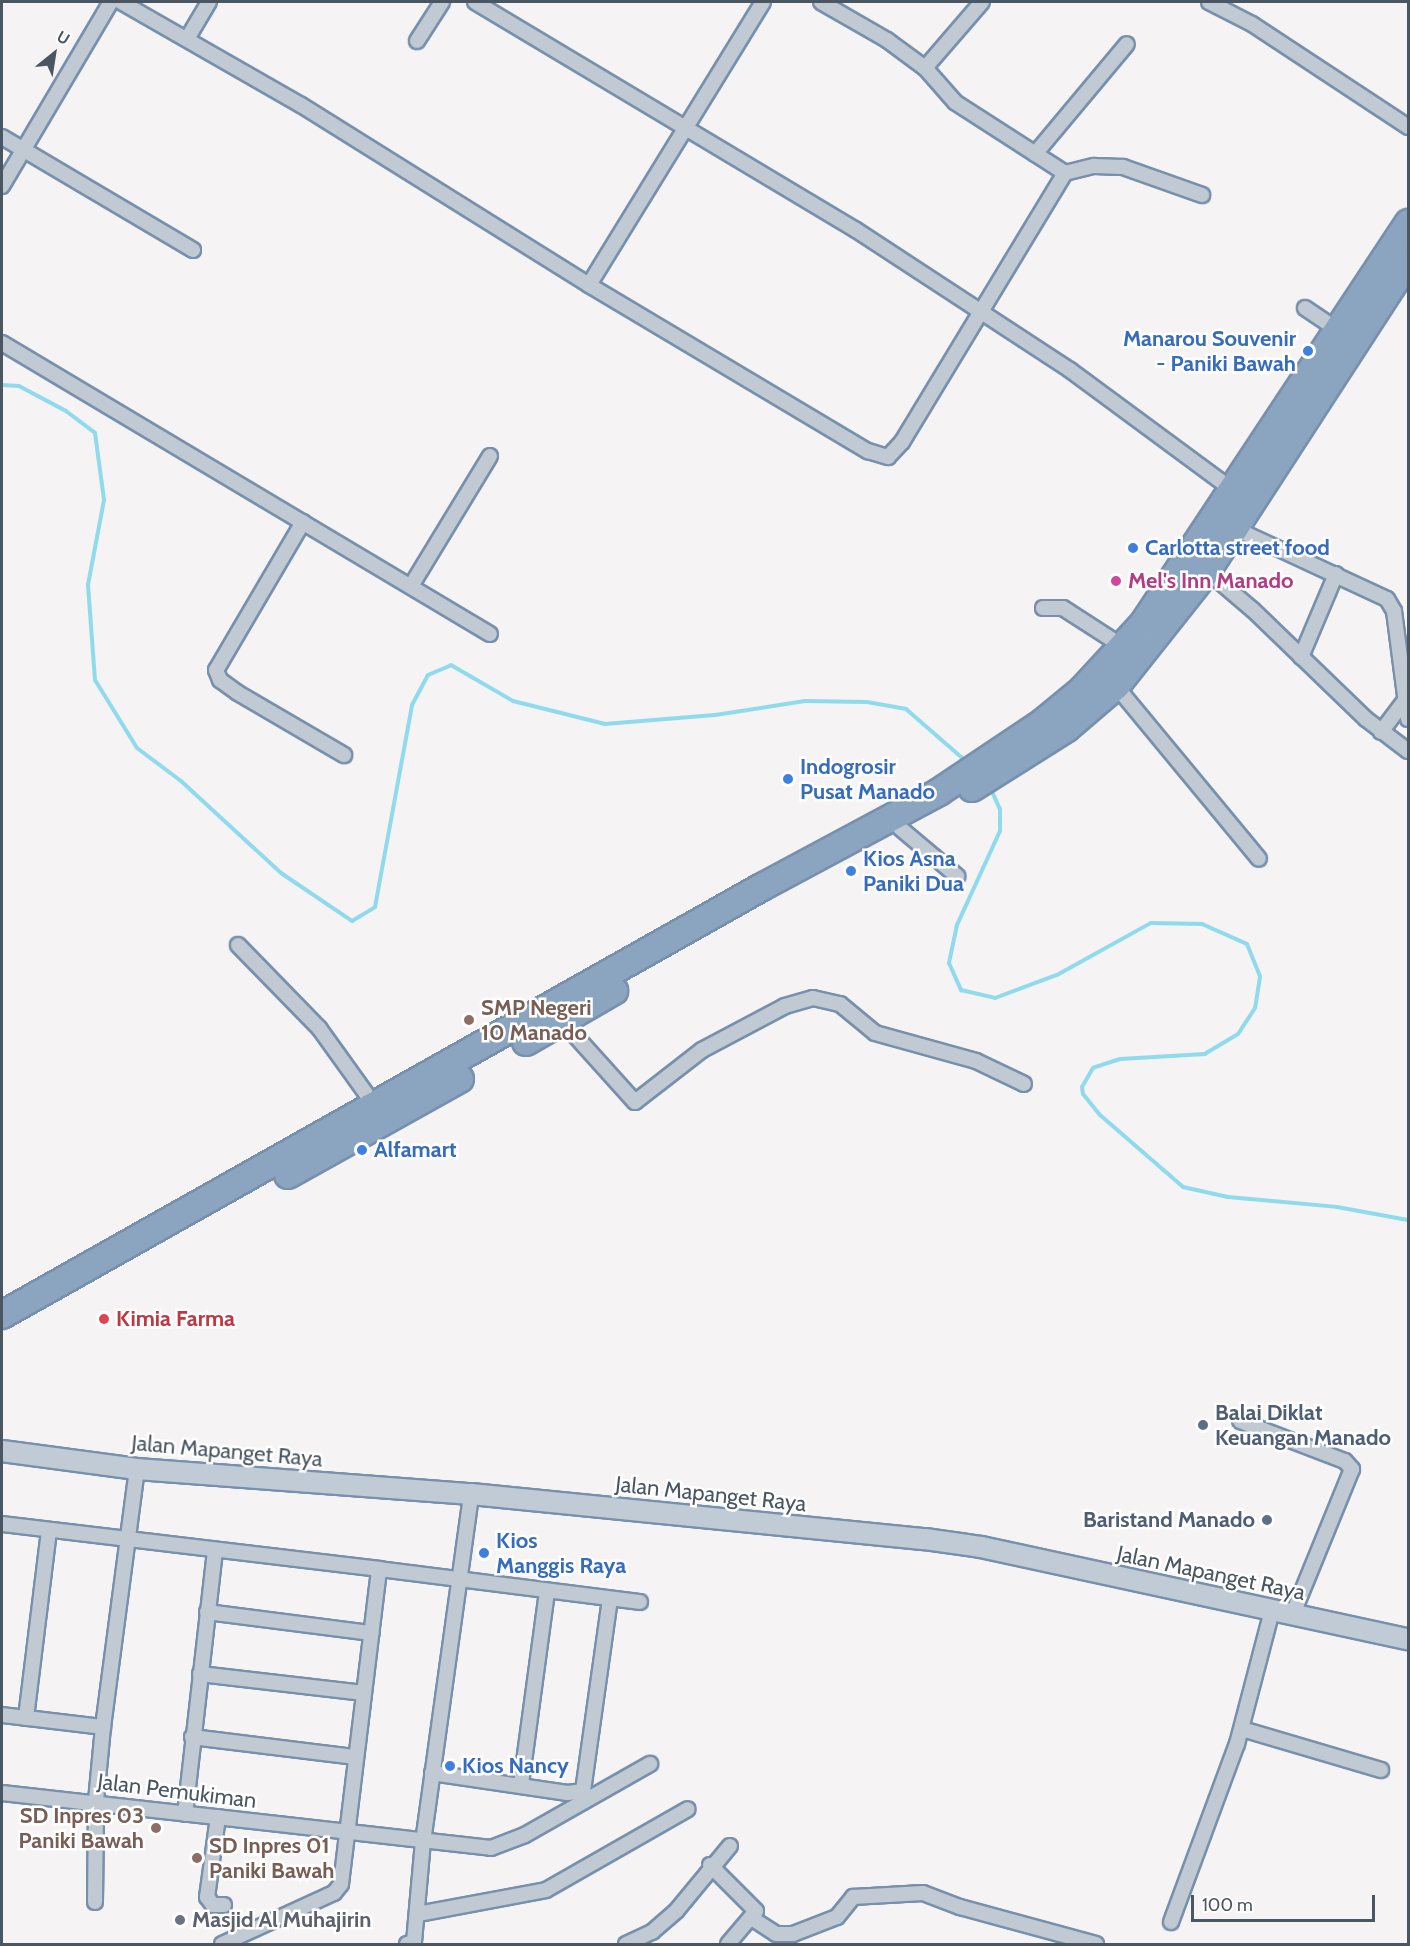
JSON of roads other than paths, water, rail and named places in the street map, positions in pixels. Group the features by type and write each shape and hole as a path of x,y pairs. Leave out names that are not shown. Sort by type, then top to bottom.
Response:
{"highway":[{"path":"1024,746 1125,648 1233,490 1408,223"},
{"path":"2,1333 562,1021 766,895 900,828 1116,687 1207,571 1236,529 1408,262"},
{"path":"2,1316 375,1106 766,895 963,785"}],"street":[{"path":"2,186 111,2"},
{"path":"121,2 301,105 590,285 879,457 888,457 902,442 1065,173 1094,165 1123,167 1202,195"},
{"path":"187,39 209,2"},
{"path":"417,41 442,2"},
{"path":"475,2 685,131 856,230 1070,370 1233,490"},
{"path":"590,285 763,2"},
{"path":"821,2 887,40 925,68 955,102 1065,173"},
{"path":"925,68 982,2"},
{"path":"1209,2 1252,24 1408,127"},
{"path":"1035,154 1127,44"},
{"path":"2,137 193,250"},
{"path":"1305,308 1338,330"},
{"path":"2,343 490,634"},
{"path":"411,586 490,456"},
{"path":"303,522 216,670 220,680 238,693 344,755"},
{"path":"1236,529 1387,599 1394,611 1408,719"},
{"path":"1207,571 1381,732 1408,752"},
{"path":"1301,657 1336,574"},
{"path":"1043,608 1063,608 1125,648"},
{"path":"1116,687 1259,859"},
{"path":"1381,732 1406,699"},
{"path":"900,828 957,876"},
{"path":"238,945 319,1029 375,1106"},
{"path":"562,1021 635,1102 712,1044 785,1006 813,998 840,1004 875,1033 976,1061 1024,1084"},
{"path":"1239,1421 1345,1461 1352,1469 1292,1616"},
{"name":"Jalan Mapanget Raya","path":"2,1451 137,1469 471,1494 959,1544 1408,1639"},
{"path":"95,1902 96,1801 103,1727 137,1469"},
{"path":"412,1944 418,1914 423,1842 432,1773 471,1494"},
{"path":"2,1524 639,1602"},
{"path":"26,1718 49,1530"},
{"path":"185,1814 215,1550"},
{"path":"222,1944 338,1890 344,1879 347,1833 379,1569"},
{"path":"521,1784 547,1591"},
{"path":"432,1773 521,1784 568,1793 580,1792 584,1787 610,1599"},
{"path":"1171,1922 1242,1729 1272,1611"},
{"path":"207,1612 372,1633"},
{"path":"200,1674 364,1693"},
{"path":"2,1714 103,1727"},
{"path":"1242,1729 1381,1770"},
{"path":"192,1737 356,1757"},
{"name":"Jalan Pemukiman","path":"2,1793 96,1801 185,1814 491,1848 507,1844 650,1764"},
{"path":"418,1914 546,1890 688,1809"},
{"path":"218,1817 207,1897 213,1905 224,1905"},
{"path":"626,1944 646,1940 677,1910 711,1865 730,1846"},
{"path":"711,1865 754,1906 753,1918 728,1944"},
{"path":"753,1918 776,1934 793,1934 837,1917 853,1897 923,1893 960,1907 1096,1944"}],"waterway":[{"path":"2,385 19,386 66,411 95,433 104,500 88,585 95,680 137,748 181,781 281,873 352,921 375,907 412,705 428,675 451,665 513,701 605,724 715,715 805,701 867,702 906,709 967,762"},
{"path":"990,787 1000,809 1000,831 957,925 949,963 961,990 995,998 1057,975 1151,923 1202,924 1247,944 1260,977 1255,1008 1238,1034 1205,1054 1120,1059 1093,1068 1082,1087 1083,1094 1100,1115 1183,1187 1228,1197 1337,1207 1408,1220"}],"place":[{"name":"Manarou Souvenir - Paniki Bawah","path":"1308,351"},
{"name":"Carlotta street food","path":"1133,548"},
{"name":"Mel's Inn Manado","path":"1116,581"},
{"name":"Indogrosir Pusat Manado","path":"788,779"},
{"name":"Kios Asna Paniki Dua","path":"851,871"},
{"name":"SMP Negeri 10 Manado","path":"469,1020"},
{"name":"Alfamart","path":"362,1150"},
{"name":"Kimia Farma","path":"104,1319"},
{"name":"Balai Diklat Keuangan Manado","path":"1203,1425"},
{"name":"Baristand Manado","path":"1267,1520"},
{"name":"Kios Manggis Raya","path":"484,1553"},
{"name":"Kios Nancy","path":"450,1766"},
{"name":"SD Inpres 03 Paniki Bawah","path":"156,1828"},
{"name":"SD Inpres 01 Paniki Bawah","path":"197,1858"},
{"name":"Masjid Al Muhajirin","path":"180,1920"}]}
